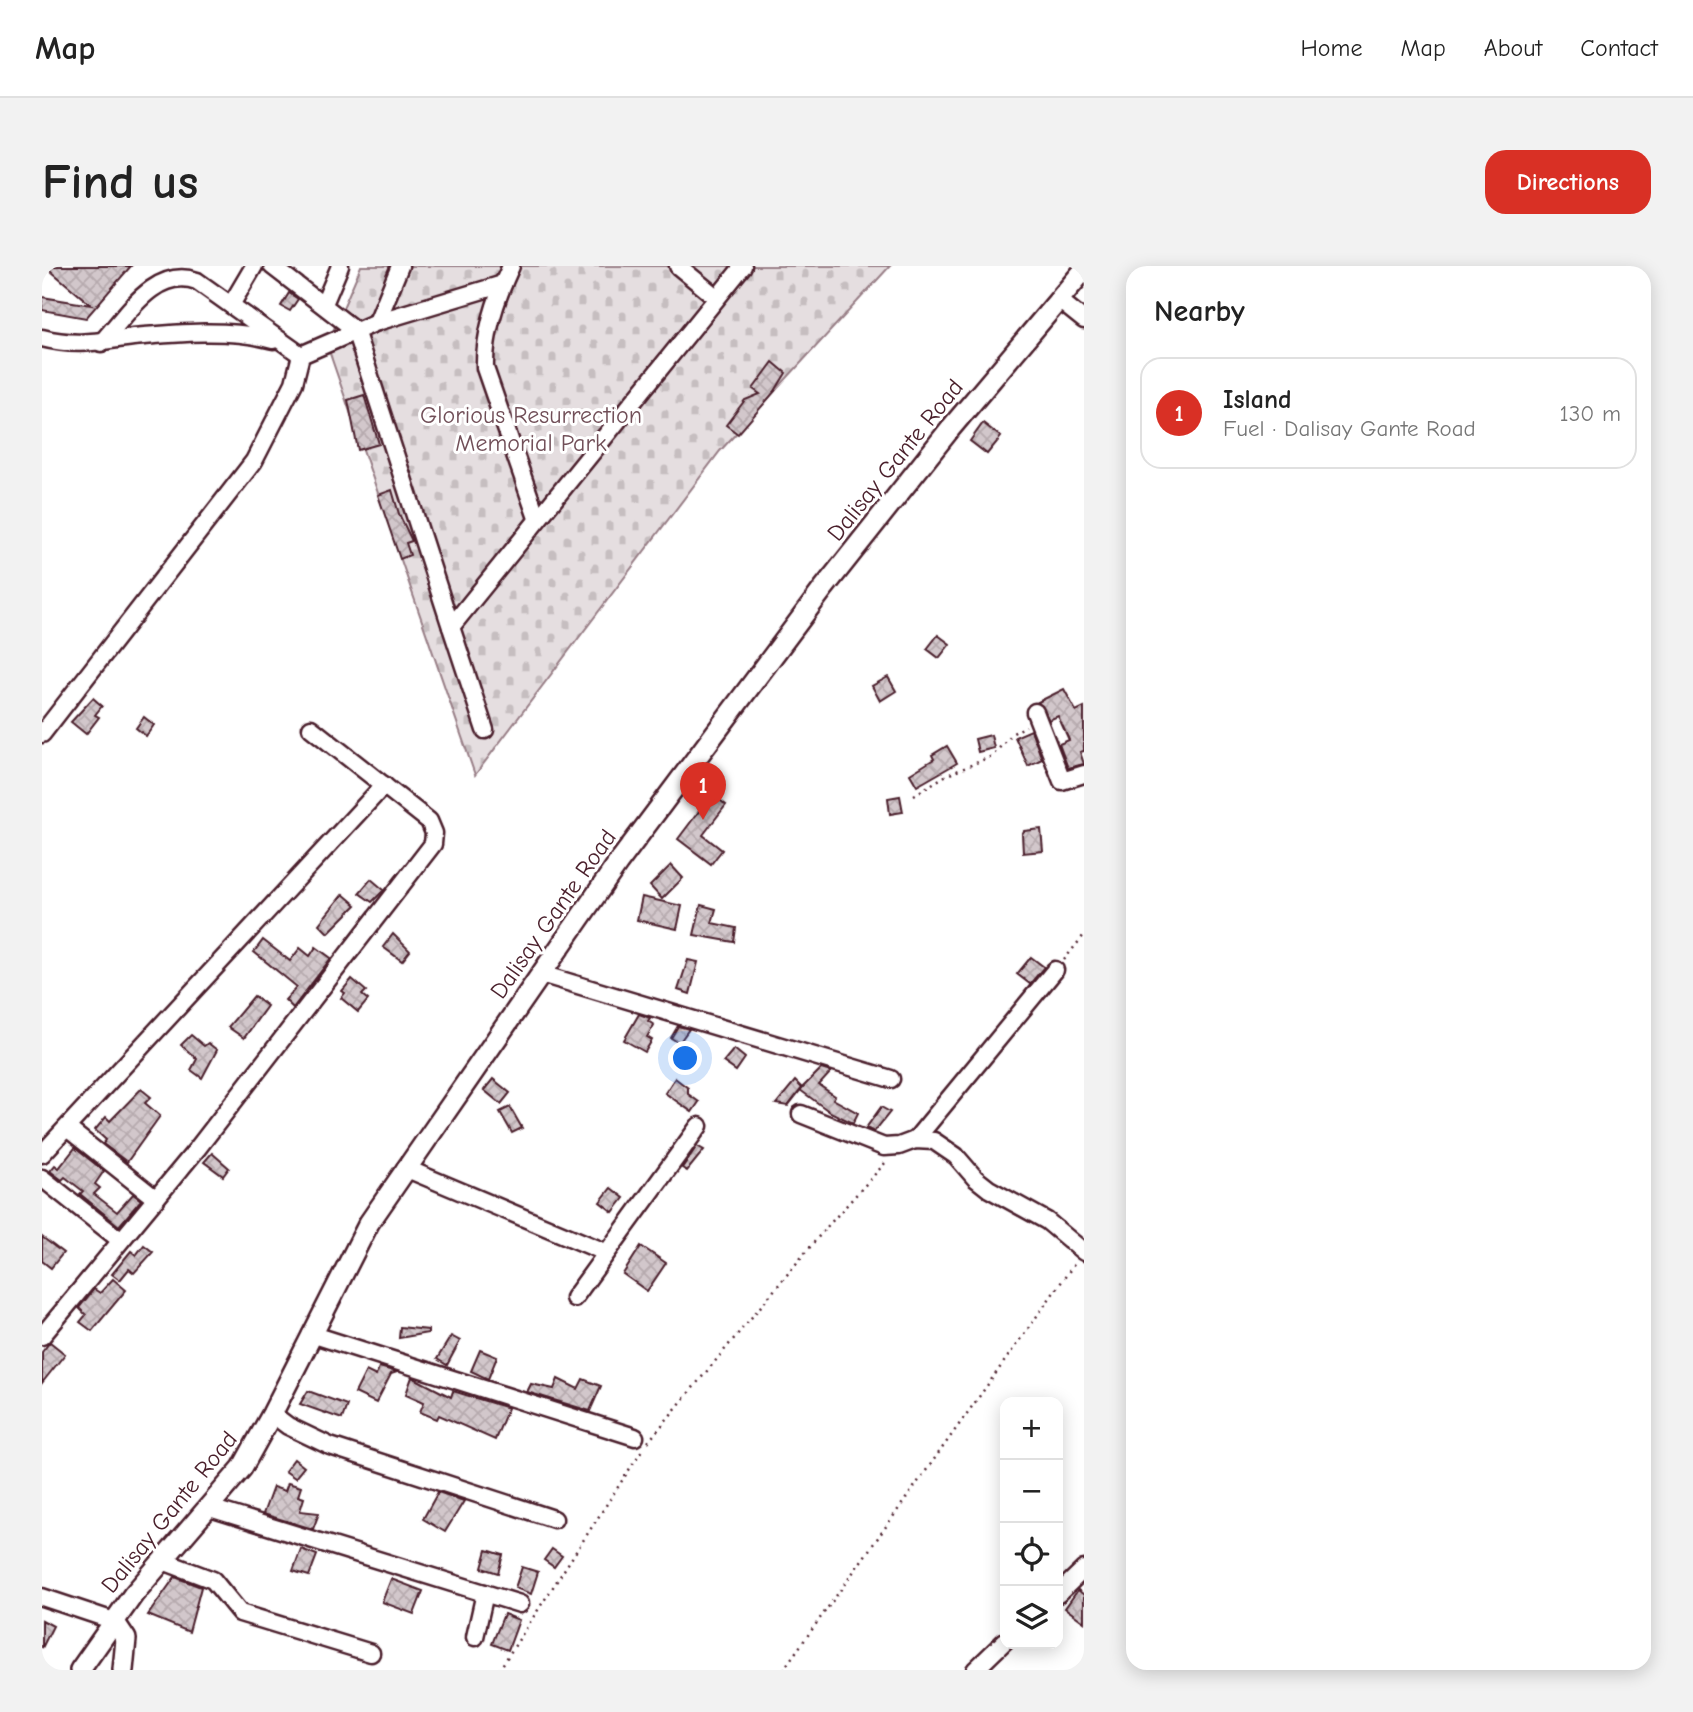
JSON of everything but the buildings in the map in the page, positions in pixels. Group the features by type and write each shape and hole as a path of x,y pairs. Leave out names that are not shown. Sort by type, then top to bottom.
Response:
{"main road":[{"name":"Dalisay Gante Road","path":"80,1670 114,1621 242,1468 349,1259 405,1168 618,863 823,589 950,429 1084,270"},
{"path":"114,1621 126,1639 123,1670"}],"street":[{"path":"231,304 254,266"},
{"path":"272,266 355,330 485,730"},
{"path":"324,304 340,266"},
{"path":"377,322 400,266"},
{"path":"511,266 484,349 485,368 537,518"},
{"path":"678,266 716,297"},
{"path":"451,627 743,266"},
{"path":"101,343 156,284 171,277 184,276 197,281 295,350"},
{"path":"42,338 79,345 132,337 249,333 295,350 503,284"},
{"path":"1059,300 1084,320"},
{"path":"42,734 254,461 293,383 295,350"},
{"path":"1037,716 1062,781 1084,774"},
{"path":"42,1336 156,1199 433,844 435,834 429,821 311,727"},
{"path":"42,1154 384,785"},
{"path":"907,1143 1055,970"},
{"path":"541,974 891,1079"},
{"path":"802,1114 868,1143 884,1147 925,1139 943,1146 989,1189 1047,1221 1084,1252"},
{"path":"574,1298 698,1126"},
{"path":"67,1128 156,1199"},
{"path":"405,1168 605,1252"},
{"path":"42,1178 120,1240"},
{"path":"311,1334 635,1437"},
{"path":"272,1414 288,1426 330,1447 554,1519"},
{"path":"210,1508 520,1604"},
{"path":"163,1561 213,1580 240,1613 371,1653"},
{"path":"1063,1589 1084,1569"},
{"path":"475,1637 485,1593"},
{"path":"42,1597 114,1621"},
{"path":"975,1670 1000,1646"}],"path":[{"path":"914,795 945,776 992,755 1013,733 1037,716"},
{"path":"1055,970 1084,935"},
{"path":"499,1670 537,1607 645,1446 825,1229 907,1143"},
{"path":"783,1670 1084,1252"}],"green space":[{"name":"Glorious Resurrection Memorial Park","path":"361,266 890,266 720,451 475,775 327,345"}],"place":[{"name":"Island","path":"703,820"}]}
